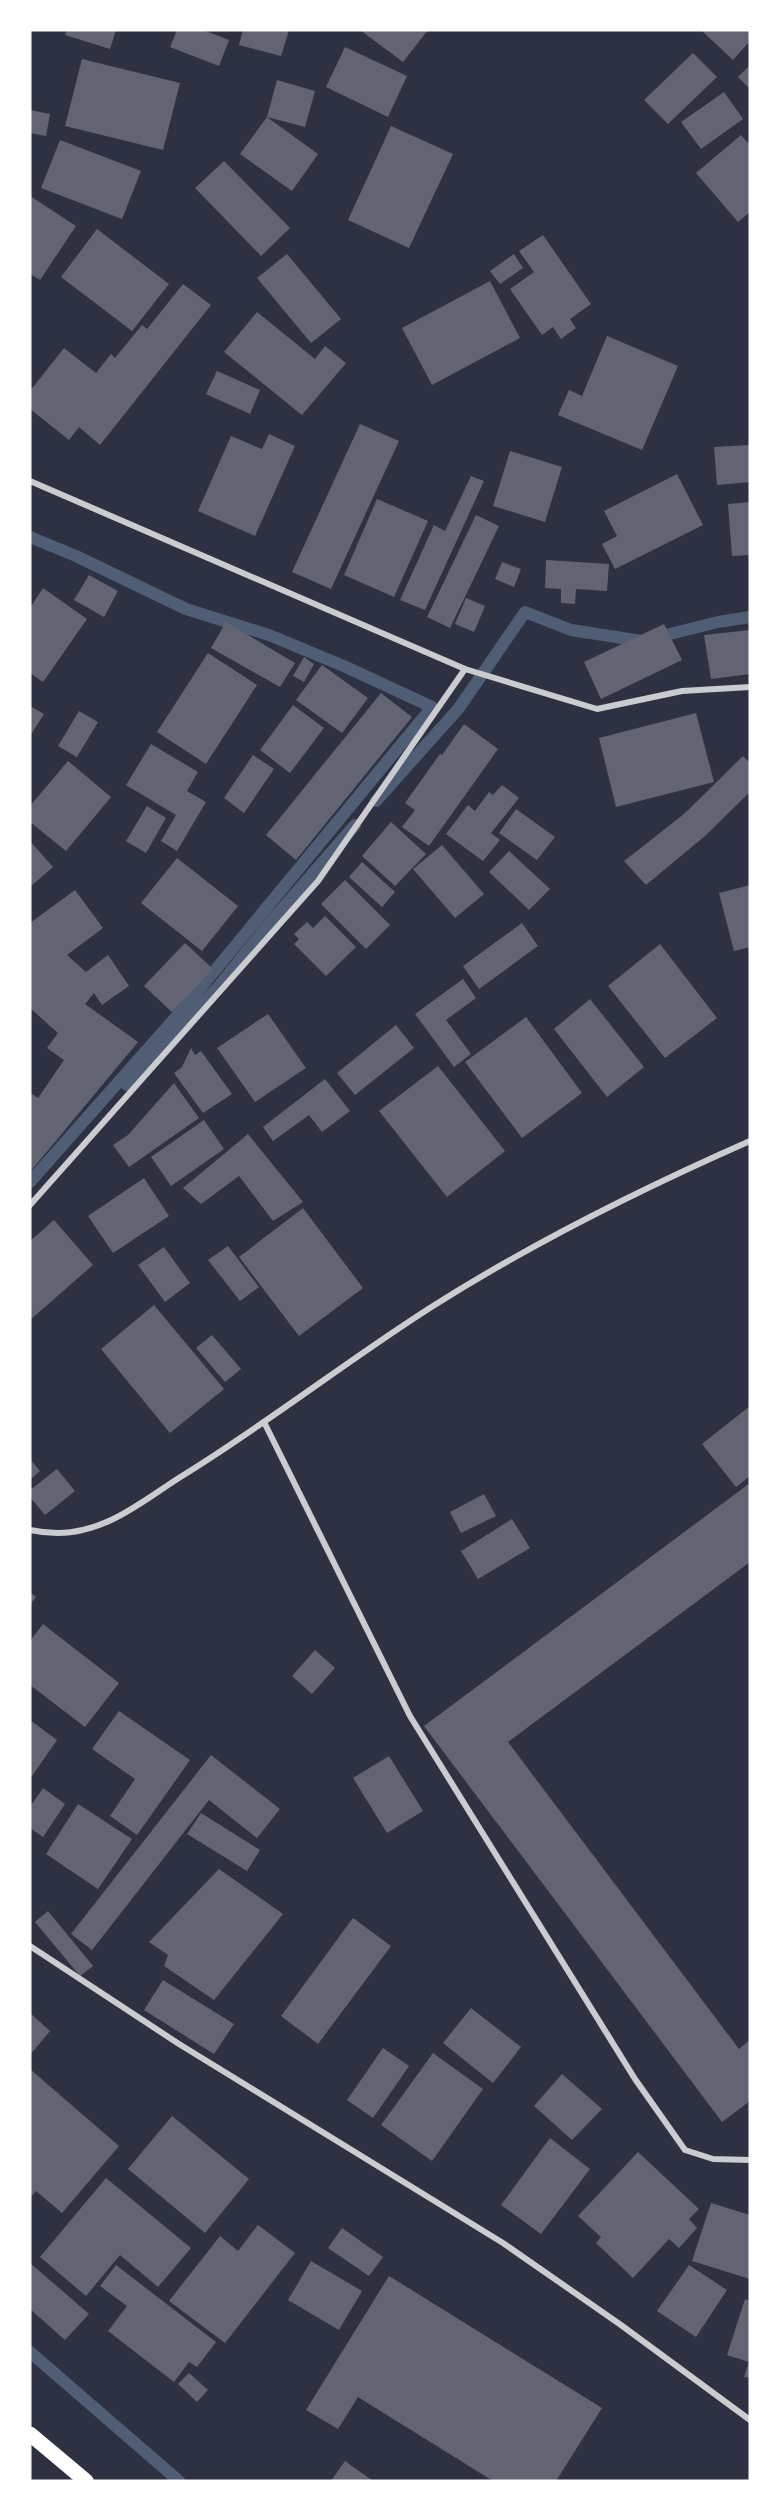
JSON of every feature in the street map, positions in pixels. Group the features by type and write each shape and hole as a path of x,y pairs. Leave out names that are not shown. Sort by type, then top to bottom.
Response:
{"main road":[{"path":"30,2434 86,2481"}],"street":[{"path":"30,482 465,669 597,709 682,691 750,687"},
{"path":"30,1205 318,880 465,669"},
{"path":"30,1530 51,1535 82,1532 111,1520 225,1450 433,1306 518,1255 654,1184 750,1141"},
{"path":"264,1422 410,1716 635,2079 685,2150 713,2159 750,2160"},
{"path":"30,1946 179,2044 503,2244 621,2325 750,2420"}],"building":[{"path":"67,30 116,30 110,49 65,35"},
{"path":"177,30 203,30 229,40 219,66 170,47"},
{"path":"243,30 289,30 281,56 239,45"},
{"path":"360,30 428,30 403,62"},
{"path":"701,30 750,30 750,41 733,60"},
{"path":"345,47 407,76 388,117 326,87"},
{"path":"693,53 717,77 668,124 644,100"},
{"path":"82,59 180,83 163,150 65,126"},
{"path":"750,65 750,89 738,77"},
{"path":"277,80 315,91 305,127 267,117"},
{"path":"724,92 743,119 701,149 681,122"},
{"path":"30,110 50,114 46,136 30,133"},
{"path":"267,117 318,154 292,191 240,154"},
{"path":"391,126 453,154 409,248 348,220"},
{"path":"741,135 750,145 750,212 738,222 696,173"},
{"path":"60,140 141,171 122,219 41,188"},
{"path":"224,161 290,228 261,256 195,188"},
{"path":"30,196 76,226 40,280 30,274"},
{"path":"97,229 169,284 132,331 61,277"},
{"path":"543,235 591,304 570,319 576,328 561,339 553,327 542,335 510,289 534,272 519,251"},
{"path":"287,254 341,319 311,343 257,278"},
{"path":"514,254 523,268 500,284 490,271"},
{"path":"490,281 520,338 432,385 402,328"},
{"path":"183,284 211,305 100,445 79,427 69,440 30,409 30,391 64,348 96,373 111,354 115,358 142,325 147,329"},
{"path":"257,312 315,359 325,346 346,363 302,415 224,352"},
{"path":"607,336 678,366 642,450 558,415 569,390 582,396"},
{"path":"217,371 260,390 250,414 206,394"},
{"path":"360,424 399,441 331,589 292,572"},
{"path":"269,434 295,446 255,536 198,511 231,436 262,449"},
{"path":"750,445 750,482 717,485 714,447"},
{"path":"510,451 562,467 545,522 493,506"},
{"path":"677,474 703,525 615,569 602,544 617,536 604,511"},
{"path":"471,476 484,481 425,610 400,600 434,525 445,531"},
{"path":"377,499 428,521 394,597 344,575"},
{"path":"750,502 750,555 732,556 728,504"},
{"path":"476,515 499,526 450,628 427,617"},
{"path":"546,560 609,564 607,591 576,589 575,604 561,603 561,589 545,588"},
{"path":"502,562 521,569 514,587 495,579"},
{"path":"89,575 118,591 104,617 74,600"},
{"path":"43,588 87,619 43,682 30,673 30,608"},
{"path":"466,598 485,606 474,632 455,624"},
{"path":"226,622 295,663 280,687 211,648"},
{"path":"664,624 682,660 601,699 584,662"},
{"path":"750,630 750,674 711,679 704,635"},
{"path":"208,653 257,685 206,764 157,732"},
{"path":"304,657 314,664 304,682 293,676"},
{"path":"322,665 368,698 342,733 296,700"},
{"path":"381,693 412,717 296,860 266,835"},
{"path":"293,705 324,728 290,773 260,750"},
{"path":"30,706 44,714 30,736"},
{"path":"79,711 98,722 77,757 58,746"},
{"path":"696,713 714,782 616,807 599,738"},
{"path":"464,724 498,749 429,846 402,827 415,810 405,803"},
{"path":"151,744 198,772 187,791 206,802 177,851 161,841 176,815 126,785"},
{"path":"253,755 274,769 244,813 224,798"},
{"path":"743,756 750,763 750,792 705,836 646,885 624,861 684,814"},
{"path":"68,761 111,797 66,851 30,822 30,806"},
{"path":"502,785 519,798 491,833 500,840 483,861 446,834 468,805 475,811 489,792 493,795"},
{"path":"147,806 166,818 146,853 126,841"},
{"path":"516,809 555,837 537,860 499,833"},
{"path":"391,822 426,854 395,886 362,856"},
{"path":"30,841 53,867 30,887"},
{"path":"442,845 484,894 455,918 413,869"},
{"path":"509,851 550,889 529,910 489,872"},
{"path":"177,858 238,906 202,951 141,903"},
{"path":"362,862 395,892 382,907 349,877"},
{"path":"345,880 390,925 366,949 321,904"},
{"path":"750,885 750,947 734,951 719,893"},
{"path":"75,890 103,928 67,955 86,972 108,955 129,986 102,1005 94,993 85,1004 138,1042 30,1172 30,1093 38,1098 64,1060 47,1048 58,1033 30,1008 30,923"},
{"path":"325,916 356,947 326,976 294,944 299,939 294,934 307,922 313,928"},
{"path":"522,923 538,946 479,989 463,966"},
{"path":"185,943 213,969 172,1012 144,986"},
{"path":"660,944 717,1018 665,1058 608,986"},
{"path":"463,979 476,998 446,1020 471,1054 454,1067 415,1014"},
{"path":"590,999 644,1067 607,1097 554,1029"},
{"path":"268,1014 306,1068 255,1102 217,1048"},
{"path":"526,1017 582,1093 522,1138 465,1062"},
{"path":"396,1025 414,1048 355,1095 337,1073"},
{"path":"191,1048 195,1055 201,1051 232,1094 203,1113 174,1073 182,1067"},
{"path":"438,1066 505,1151 447,1197 379,1111"},
{"path":"325,1079 350,1111 322,1132 309,1115 273,1141 263,1127"},
{"path":"174,1083 199,1118 129,1167 113,1145 128,1135"},
{"path":"204,1120 224,1149 171,1186 151,1157"},
{"path":"248,1134 303,1202 273,1221 239,1176 201,1204 183,1188"},
{"path":"144,1178 169,1216 113,1253 88,1216"},
{"path":"303,1208 363,1288 299,1336 239,1257"},
{"path":"54,1220 93,1265 30,1320 30,1241"},
{"path":"228,1246 259,1287 240,1301 208,1260"},
{"path":"164,1247 190,1283 165,1302 138,1265"},
{"path":"154,1305 224,1389 170,1433 101,1349"},
{"path":"212,1335 241,1369 225,1382 196,1348"},
{"path":"750,1406 750,1476 736,1487 702,1444"},
{"path":"30,1459 40,1471 30,1480"},
{"path":"57,1469 75,1491 45,1515 30,1497 30,1490"},
{"path":"750,1483 750,1562 508,1742 739,2049 750,2040 750,2101 722,2122 424,1726"},
{"path":"484,1494 496,1516 461,1533 450,1512"},
{"path":"512,1519 530,1548 478,1579 461,1551"},
{"path":"30,1592 36,1597 30,1605"},
{"path":"43,1624 119,1683 85,1727 30,1685 30,1641"},
{"path":"315,1650 335,1668 312,1694 292,1676"},
{"path":"119,1711 190,1760 137,1835 110,1816 135,1779 92,1749"},
{"path":"30,1720 57,1740 30,1779"},
{"path":"211,1755 280,1809 257,1838 209,1800 92,1950 71,1934"},
{"path":"389,1756 423,1811 387,1833 353,1778"},
{"path":"43,1788 65,1804 43,1837 30,1828 30,1807"},
{"path":"78,1804 132,1839 98,1889 46,1854"},
{"path":"201,1813 260,1850 247,1871 187,1834"},
{"path":"219,1869 283,1914 214,2000 164,1966 168,1955 149,1942"},
{"path":"48,1911 93,1966 80,1976 35,1922"},
{"path":"353,1918 391,1946 318,2044 281,2016"},
{"path":"163,1980 234,2024 214,2054 144,2010"},
{"path":"471,2008 521,2047 493,2083 443,2043"},
{"path":"30,2013 50,2031 30,2055"},
{"path":"383,2048 409,2066 373,2118 347,2100"},
{"path":"433,2053 483,2089 432,2161 381,2125"},
{"path":"30,2069 119,2146 62,2213 36,2191 30,2198"},
{"path":"562,2074 602,2109 572,2140 534,2106"},
{"path":"172,2116 249,2179 205,2233 128,2169"},
{"path":"550,2138 590,2169 541,2234 501,2205"},
{"path":"638,2152 699,2209 689,2219 697,2228 679,2248 669,2239 633,2278 596,2243 601,2237 578,2216"},
{"path":"106,2178 191,2248 158,2287 120,2255 86,2296 40,2257"},
{"path":"711,2203 750,2215 750,2279 692,2261"},
{"path":"258,2225 295,2253 225,2343 169,2301 220,2236 238,2251"},
{"path":"342,2228 383,2257 369,2276 328,2248"},
{"path":"311,2261 362,2291 339,2330 288,2300"},
{"path":"30,2263 89,2314 65,2340 30,2309"},
{"path":"116,2265 216,2342 197,2367 189,2362 174,2382 108,2331 127,2306 100,2286"},
{"path":"689,2265 727,2290 696,2337 657,2311"},
{"path":"389,2276 602,2408 556,2481 493,2481 358,2397 338,2429 306,2410"},
{"path":"745,2299 750,2301 750,2378 744,2377 749,2362 727,2355"},
{"path":"189,2373 208,2390 197,2402 178,2384"},
{"path":"345,2461 373,2481 331,2481"}],"waterway":[{"path":"30,537 76,556 186,609 269,635 346,667 432,707 184,1008 30,1182"},
{"path":"376,801 459,708 525,612 571,630 642,641 718,622 750,617"},
{"path":"127,1085 219,986 268,925 355,825"},
{"path":"30,2352 179,2481"}]}
